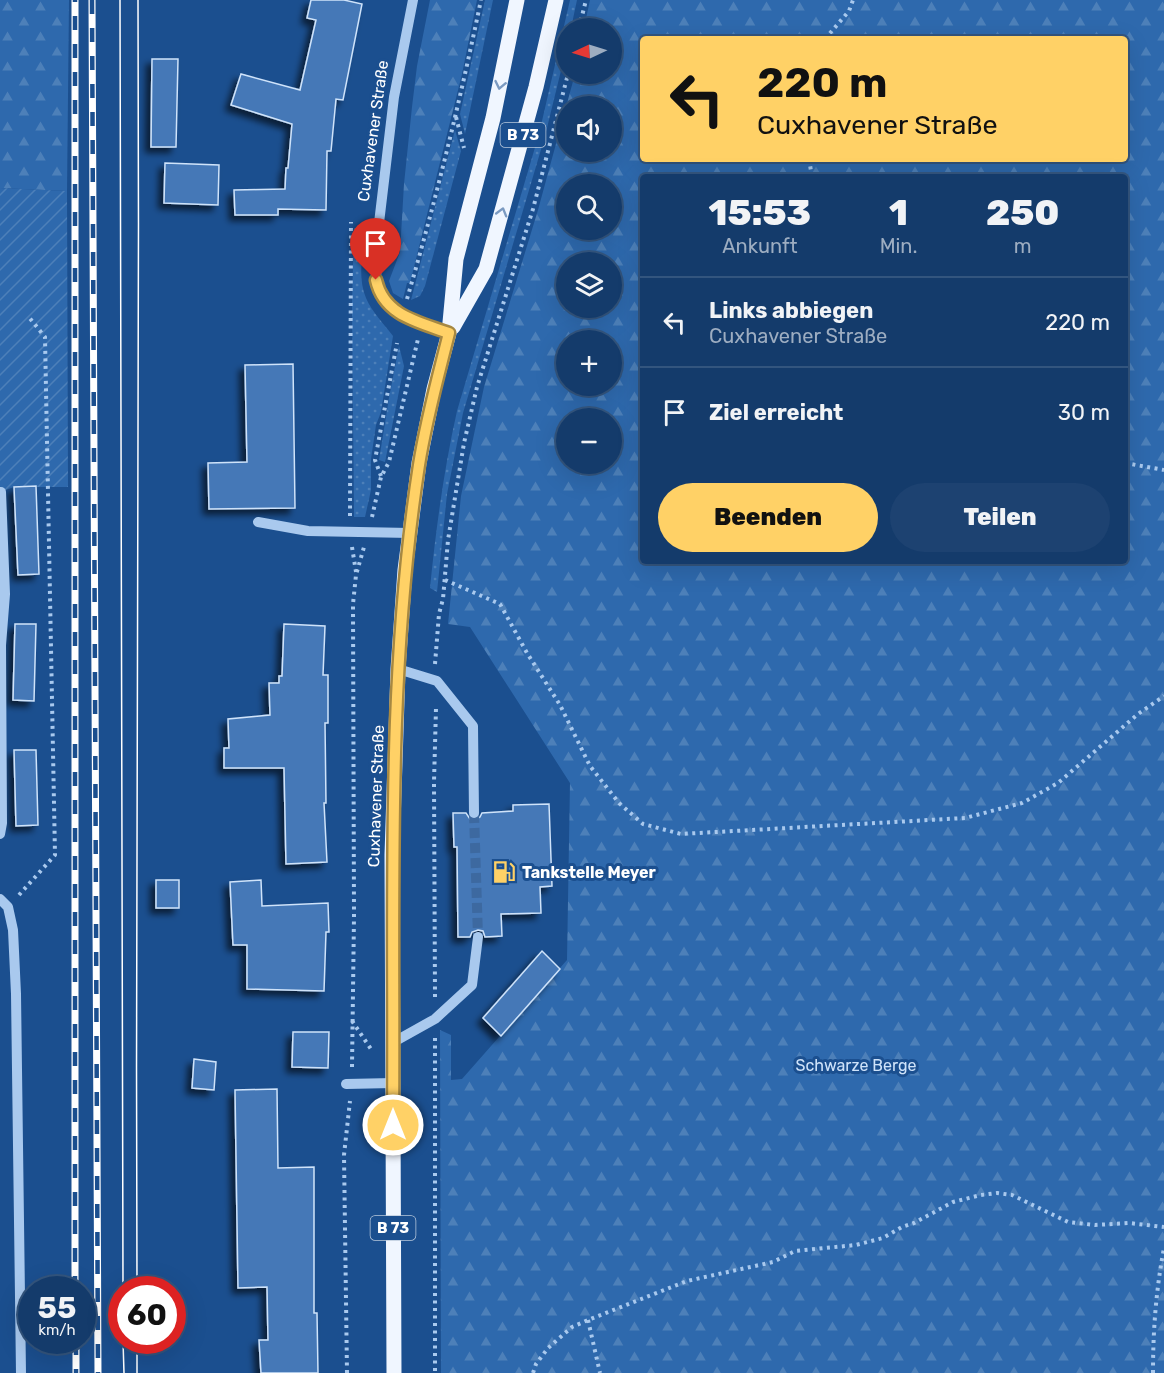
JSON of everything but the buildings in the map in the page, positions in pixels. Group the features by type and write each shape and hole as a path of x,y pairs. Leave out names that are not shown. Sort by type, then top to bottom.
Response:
{"main road":[{"name":"Cuxhavener Straße","path":"393,1373 392,855 398,669 410,533 428,418 449,333 456,259 493,118 517,0"},
{"name":"Cuxhavener Straße","path":"449,333 486,269 536,87 556,0"}],"street":[{"name":"Cuxhavener Straße","path":"413,0 394,97 379,223 376,280 381,296 394,311 449,333"},
{"path":"0,834 2,823 1,645 5,594 1,492"},
{"path":"258,522 308,531 410,533"},
{"path":"398,669 437,681 473,726 474,813"},
{"path":"4,903 13,930 16,994 21,1373"},
{"path":"392,1043 435,1019 471,985 478,937"},
{"path":"349,1084 393,1083"}],"path":[{"path":"407,301 434,207 466,75 481,0"},
{"path":"582,18 586,0"},
{"path":"828,36 849,11 853,0"},
{"path":"351,222 350,532 356,575"},
{"path":"4,903 55,855 45,337 28,316"},
{"path":"381,477 375,460 397,343"},
{"path":"347,1373 344,1155 349,1084 355,893 353,604 356,575 369,532 381,477 389,462 409,375"},
{"path":"1128,464 1164,470"},
{"path":"445,580 500,604 527,653 560,705 590,765 619,803 642,824 681,834 964,818 1022,803 1058,783 1138,714 1164,696"},
{"path":"533,1373 548,1348 572,1328 588,1320 687,1281 773,1262 795,1251 856,1245 883,1238 953,1202 981,1195 997,1193 1012,1195 1068,1221 1095,1225 1129,1223 1164,1227"},
{"path":"1153,1373 1153,1329 1164,1248"},
{"path":"588,1320 600,1373"}],"green space":[{"path":"0,0 69,0 67,191 0,188"},
{"path":"430,0 477,0 462,74 410,283 407,283 403,299 393,293 389,281 400,252 412,107 417,66"},
{"path":"485,0 493,0 465,134 460,114"},
{"path":"570,0 577,0 573,18 566,18"},
{"name":"Schwarze Berge","path":"590,0 1164,0 1164,1373 441,1373 440,1030 451,1035 451,1080 462,1079 567,960 570,783 470,627 448,624 461,496 484,387 556,144 556,162 622,162 622,96 569,96 572,84 622,84 622,18 586,18"},
{"path":"556,61 558,84 545,136 463,413 447,494 437,592 430,588 432,566 444,477 457,411 539,134"},
{"path":"455,130 461,151 425,286 420,296 411,300"},
{"path":"0,188 67,191 68,487 14,487 0,492"},
{"path":"354,228 365,229 361,273 363,290 375,313 393,336 381,412 376,425 371,459 371,490 365,517 354,517 352,305"},
{"path":"399,346 404,366 385,462 379,460"}],"tunnel":[{"path":"474,813 478,937"}],"tram line":[{"path":"120,0 123,1276"},
{"path":"137,1276 138,0"},
{"path":"123,1354 124,1373"},
{"path":"137,1354 137,1373"}],"railway":[{"path":"75,0 75,1276"},
{"path":"92,0 98,1373"},
{"path":"76,1354 76,1373"}],"place":[{"name":"Tankstelle Meyer","path":"504,872"}],"route":[{"path":"376,280 381,296 394,311 449,333 434,389 419,464 402,610 392,855 393,1125"}]}
